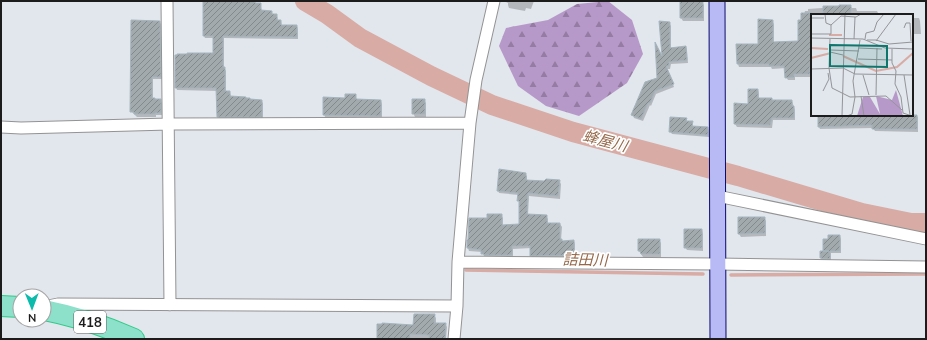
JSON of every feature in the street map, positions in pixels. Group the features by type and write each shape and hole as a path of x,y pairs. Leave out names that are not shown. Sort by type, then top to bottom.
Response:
{"highway":[{"path":"1,306 12,307"},
{"name":"418","path":"52,312 93,323 134,339"}],"street":[{"path":"167,1 170,305"},
{"path":"454,339 457,306 458,262 471,118 476,80 494,1"},
{"path":"718,1 718,339"},
{"path":"1,127 21,128 471,118"},
{"path":"717,192 926,238"},
{"path":"458,262 926,267"},
{"path":"52,305 58,304 457,306"}],"green space":[{"path":"608,1 632,20 643,54 627,83 579,116 546,106 518,86 499,46 506,28 548,20 577,4"}],"building":[{"path":"203,1 255,1 255,3 261,3 261,10 272,11 272,14 277,14 277,20 281,20 281,25 297,25 297,37 223,36 225,91 230,91 230,96 262,100 262,117 217,117 216,88 175,88 175,55 187,53 213,53 213,36 203,36"},
{"path":"680,1 703,1 703,18 680,18"},
{"path":"851,5 851,14 823,14 823,6"},
{"path":"801,13 812,13 810,74 794,74 794,77 785,78 784,66 769,66 769,64 737,64 736,44 758,44 758,19 773,20 773,42 798,41 798,20 801,20"},
{"path":"131,20 160,21 161,77 152,77 152,98 161,99 161,113 134,114 134,112 130,112"},
{"path":"659,21 670,22 670,48 686,46 687,60 669,62 669,66 666,66 674,84 655,91 641,119 631,115 645,82 657,78 655,42 662,56"},
{"path":"748,89 758,89 758,98 792,100 792,106 794,106 794,118 772,118 770,125 734,124 734,103 748,104"},
{"path":"345,94 356,94 356,99 381,100 381,116 323,115 323,97 345,98"},
{"path":"412,99 425,99 425,114 412,114"},
{"path":"917,115 917,129 872,129 872,125 818,127 818,116"},
{"path":"670,117 687,118 686,121 693,121 692,126 708,127 708,135 669,132"},
{"path":"499,169 526,173 526,180 560,180 558,196 528,193 527,214 547,215 547,223 560,223 560,239 562,239 562,241 574,240 574,255 530,256 530,246 512,246 512,255 484,255 481,254 481,250 467,248 469,218 487,218 487,214 502,214 502,225 519,224 519,201 517,201 518,193 497,191"},
{"path":"738,217 765,217 765,233 738,234"},
{"path":"684,229 702,229 702,248 684,248"},
{"path":"828,235 840,235 840,251 830,251 830,259 820,258 820,251 823,251 823,239 828,239"},
{"path":"638,239 660,239 660,254 641,254 640,251 638,251"},
{"path":"414,314 435,314 434,323 446,323 445,339 429,339 429,335 410,334 410,339 377,339 377,324 413,325"}],"waterway":[{"name":"蜂屋川","path":"305,1 327,14 360,38 431,76 492,105 573,132 738,176 862,213 911,223 926,223"},
{"name":"詰田川","path":"466,270 703,274"},
{"name":"詰田川","path":"731,275 926,274"}]}
